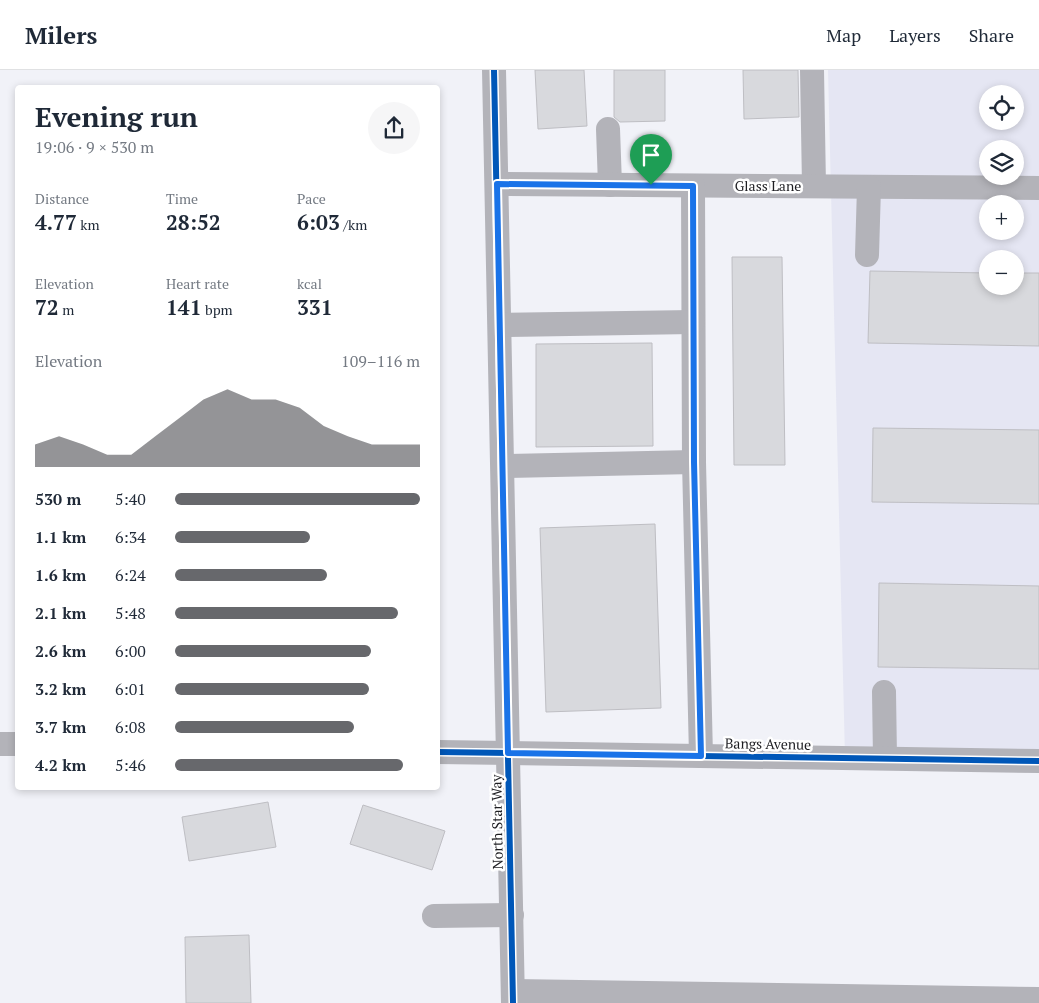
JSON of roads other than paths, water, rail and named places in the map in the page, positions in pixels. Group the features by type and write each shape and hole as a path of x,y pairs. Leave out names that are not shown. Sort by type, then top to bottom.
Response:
{"street":[{"name":"North Star Way","path":"494,70 513,997"},
{"path":"812,70 814,186"},
{"path":"608,129 610,185"},
{"name":"Glass Lane","path":"497,184 1039,188"},
{"path":"693,186 694,462 701,756"},
{"path":"868,255 869,186"},
{"path":"500,325 693,322"},
{"path":"503,466 694,462"},
{"path":"884,692 885,758"},
{"path":"0,744 15,744"},
{"name":"Bangs Avenue","path":"440,752 1039,761"},
{"path":"434,916 512,915"},
{"path":"513,997 1039,999"}]}
